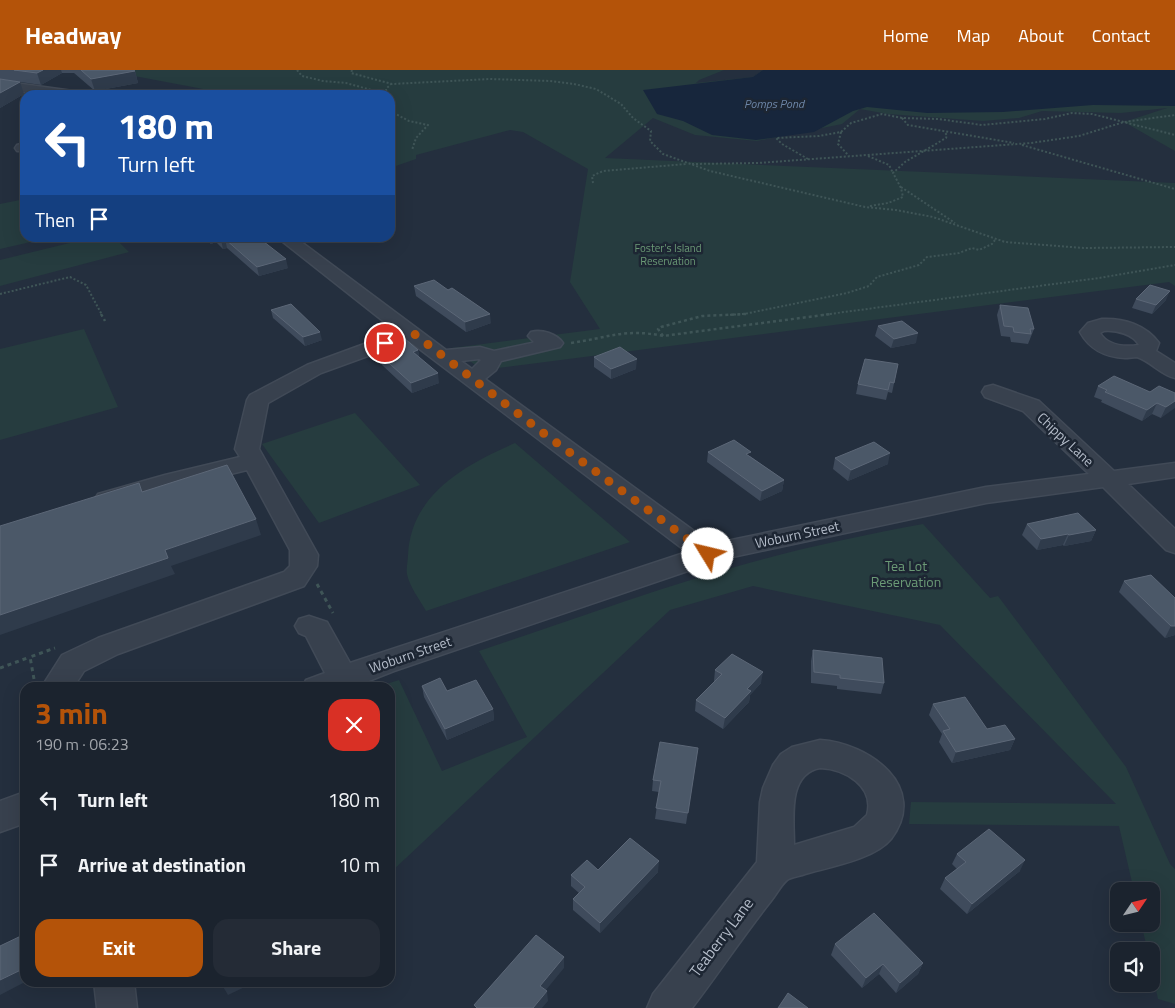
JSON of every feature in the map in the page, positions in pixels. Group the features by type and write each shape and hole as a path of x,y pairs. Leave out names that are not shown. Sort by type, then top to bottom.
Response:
{"street":[{"path":"0,85 36,90"},
{"path":"0,95 20,96"},
{"path":"291,242 708,554"},
{"path":"60,682 73,663 108,646 294,579 306,562 304,555 247,449 258,400 314,369 413,333"},
{"path":"443,356 480,353 493,357 544,340"},
{"path":"1141,351 1175,372"},
{"path":"472,378 489,366 493,357"},
{"name":"Chippy Lane","path":"993,392 1031,406 1175,544"},
{"path":"82,508 174,480 254,461"},
{"name":"Woburn Street","path":"333,682 708,554 764,540 986,495 1175,470"},
{"path":"322,621 317,629 330,682"},
{"path":"0,817 20,809"},
{"name":"Teaberry Lane","path":"667,1008 775,866"},
{"path":"115,987 118,1008"}],"path":[{"path":"297,70 302,76 323,82 346,83 371,90"},
{"path":"352,70 351,73 392,84 490,80 550,81 588,87 596,89 621,104 633,118 651,131 650,141 663,154 687,164 864,207 896,210 934,217 995,240 1022,244 1084,248 1175,247"},
{"path":"386,90 392,84"},
{"path":"395,113 409,120 428,125 416,138 412,150"},
{"path":"808,159 782,144 776,138 819,136 841,132 851,123 882,114 902,118 938,119 982,125 1044,119 1072,113 1092,114 1175,135"},
{"path":"594,183 592,176 603,171 687,164 758,163 1018,144 1079,136 1124,122 1175,115"},
{"path":"902,118 908,125 1018,144 1098,165 1124,176 1175,189"},
{"path":"893,173 905,162 946,138 943,131"},
{"path":"841,132 838,144 849,156"},
{"path":"864,207 888,203 903,197 901,187 889,165 866,155"},
{"path":"901,187 964,228"},
{"path":"663,336 658,329 661,327 702,316 744,314 847,293 868,286 877,277 919,265 927,257 959,253 972,248 978,250 992,244 995,240"},
{"path":"544,340 587,342 630,332 663,336 1099,278 1175,265"},
{"path":"0,294 70,277 86,285 104,321"},
{"path":"304,555 318,551 317,584 322,621"},
{"path":"0,668 30,657"}],"green space":[{"name":"Foster's Island Reservation","path":"129,70 724,70 696,83 753,77 763,70 1175,70 1175,151 1124,122 1167,108 1121,113 1042,111 1019,118 983,121 888,114 860,109 842,124 757,141 695,135 653,118 605,158 1175,183 1175,286 1169,282 482,370 452,348 600,329 570,282 588,169 523,132 510,130 416,155 416,159 395,166 395,90 208,90 113,72"},
{"path":"20,200 20,242 31,242 0,249 0,204"},
{"path":"74,242 119,242 129,252 0,286 0,260"},
{"path":"84,329 118,407 0,440 0,349"},
{"path":"355,413 420,485 319,523 262,444"},
{"path":"515,443 630,542 426,611 412,588 407,572 411,534 419,515 444,484 460,472"},
{"name":"Tea Lot Reservation","path":"923,524 990,598 998,596 1126,767 1170,864 1175,869 1175,1004 1158,999 1156,992 1160,992 1160,942 1146,942 1143,932 1160,932 1160,882 1132,882 1119,826 909,824 911,802 1116,804 940,625 753,586 670,610 395,868 395,682 393,682 399,680 442,771 527,737 479,651 647,594 770,557"}],"water":[{"name":"Pomps Pond","path":"763,70 1175,70 1175,106 1093,105 1003,112 927,113 867,107 853,111 814,132 756,140 712,135 683,121 657,114 643,90 753,77"}],"building":[{"path":"14,70 43,70 37,73"},
{"path":"81,70 133,70 135,71 91,79"},
{"path":"0,79 20,82 0,93"},
{"path":"228,242 264,242 286,259 257,267"},
{"path":"434,280 448,290 452,288 490,314 465,322 414,286"},
{"path":"1150,285 1170,291 1156,305 1136,299"},
{"path":"291,304 320,332 303,337 271,310"},
{"path":"1000,305 1028,308 1034,329 1030,329 1031,334 1014,332 1013,327 1004,326"},
{"path":"902,321 918,333 894,339 878,326"},
{"path":"404,338 418,350 413,352 438,373 411,383 380,355 393,350 385,344"},
{"path":"620,347 637,359 611,369 594,357"},
{"path":"865,359 898,364 894,383 890,382 888,390 858,384"},
{"path":"1114,376 1150,392 1159,386 1175,393 1175,401 1166,407 1157,403 1147,410 1105,392 1107,390 1098,386"},
{"path":"734,440 751,452 746,454 784,480 762,491 708,452"},
{"path":"874,442 890,453 851,470 835,458"},
{"path":"227,465 256,519 165,550 168,558 0,615 0,526 139,483 142,492"},
{"path":"1078,513 1096,530 1041,539 1027,524"},
{"path":"1151,575 1175,598 1175,626 1171,626 1124,581"},
{"path":"813,650 882,658 884,683 840,678 840,675 814,672"},
{"path":"732,654 763,672 747,689 751,691 725,718 696,700 722,674 715,670"},
{"path":"440,678 447,691 476,680 493,709 445,729 422,686"},
{"path":"965,697 987,729 1005,725 1015,739 956,752 943,731 950,729 933,704"},
{"path":"660,742 698,748 688,813 656,808 661,781 653,780"},
{"path":"989,829 1025,860 972,904 945,878 966,862 957,854"},
{"path":"630,838 659,861 600,923 573,899 585,887 571,875 587,860 598,870"},
{"path":"874,913 923,963 900,983 883,964 866,978 835,944"},
{"path":"536,935 564,957 540,986 547,991 533,1008 477,1008 474,1005"},
{"path":"20,936 20,970 0,980 0,946"},
{"path":"788,993 808,1008 778,1008"}],"route":[{"path":"385,343 413,333 546,435 708,554"}]}
